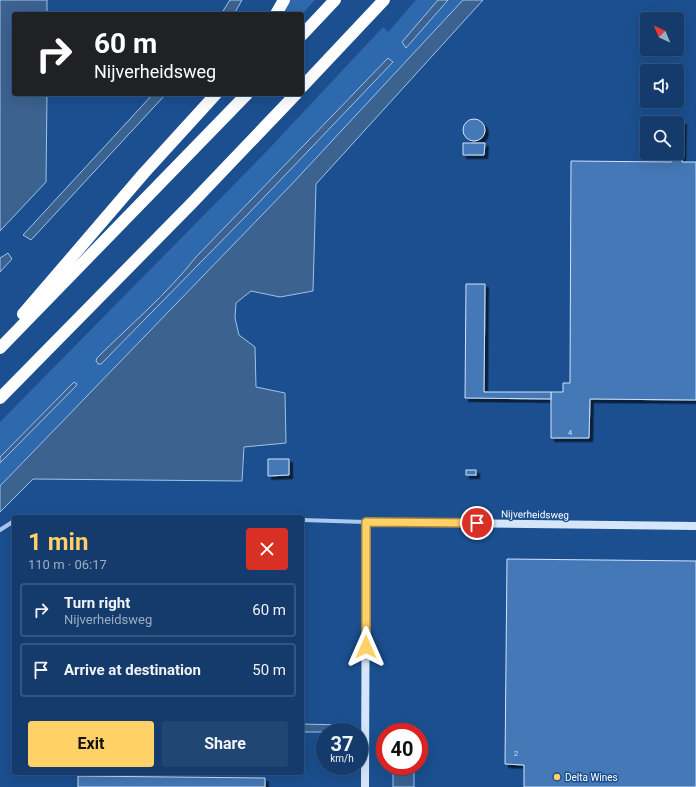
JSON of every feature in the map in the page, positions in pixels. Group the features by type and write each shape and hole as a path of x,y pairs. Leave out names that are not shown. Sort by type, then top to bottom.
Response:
{"highway":[{"path":"277,12 284,0"},
{"path":"304,34 335,0"},
{"path":"304,86 384,0"},
{"path":"0,341 144,173 214,96"},
{"path":"0,348 245,96"},
{"path":"0,398 191,204 294,96"}],"street":[{"name":"Nijverheidsweg","path":"304,520 696,526"},
{"path":"0,530 12,521"},
{"path":"365,787 366,522"}],"shaded area":[{"path":"0,0 47,0 47,12 12,12 12,96 47,96 46,182 0,231"},
{"path":"230,0 242,0 235,12 222,12"},
{"path":"290,0 315,0 304,12 283,12"},
{"path":"416,0 438,0 402,42 406,48 448,0 463,0 290,186 0,486 0,463 77,384 74,382 0,457 0,422 265,153 383,27 388,32","holes":["388,58 392,62 248,214 101,364 160,296 177,282 196,257"]},
{"path":"438,0 448,0 406,48 402,42"},
{"path":"463,0 483,0 316,184 313,291 280,297 251,291 236,303 235,318 239,335 255,347 256,387 285,393 286,443 244,447 242,481 33,479 0,512 0,486 290,186"},
{"path":"388,58 393,62 248,214 101,364 98,364 96,361 97,358 161,297 196,257"},
{"path":"151,96 164,96 31,240 23,235"},
{"path":"8,253 12,259 0,272 0,258"},
{"path":"74,382 77,384 76,386 0,463 0,457"},
{"path":"304,724 316,724 316,732 304,732"},
{"path":"393,775 414,775 414,787 393,787"}],"building":[{"path":"474,119 482,122 485,130 482,138 474,141 466,138 463,130 466,122"},
{"path":"463,143 485,143 484,155 463,155"},
{"path":"671,160 682,160 682,162 696,162 696,400 590,399 589,438 551,438 551,392 563,392 563,383 570,383 571,161 671,162"},
{"path":"466,284 485,284 484,392 551,392 551,399 465,398"},
{"path":"268,459 289,459 289,475 268,476"},
{"path":"466,470 476,470 476,475 466,475"},
{"path":"507,559 696,561 696,787 524,787 524,765 505,764"},
{"path":"78,776 265,778 265,787 78,787"}],"place":[{"name":"Delta Wines","path":"557,777"}],"route":[{"path":"366,647 366,522 477,523"}]}
